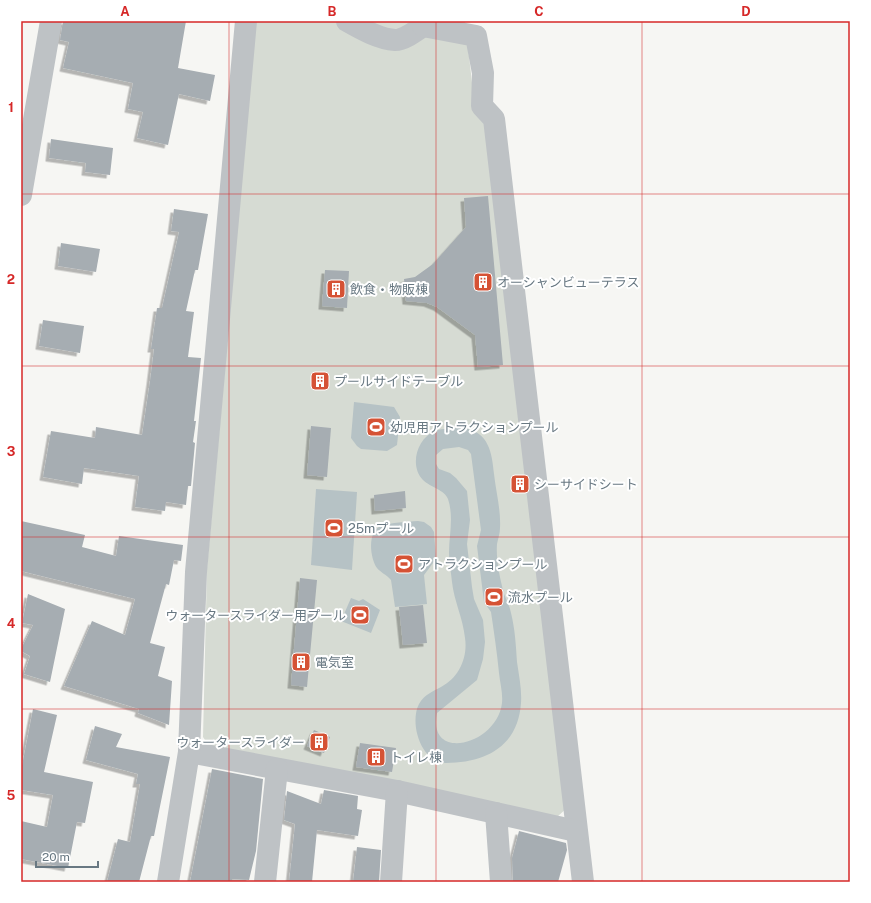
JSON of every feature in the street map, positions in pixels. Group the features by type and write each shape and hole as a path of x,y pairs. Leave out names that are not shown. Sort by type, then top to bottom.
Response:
{"street":[{"path":"21,195 51,21"},
{"path":"168,882 189,752 196,572 246,21"},
{"path":"347,21 372,33 396,40 413,33 424,24 476,36 483,74 482,106 494,119 583,882"},
{"path":"189,752 397,790 576,831"},
{"path":"266,882 277,769"},
{"path":"392,882 397,790"},
{"path":"496,813 501,882"}],"shaded area":[{"path":"256,21 465,21 475,109 489,124 568,807 557,817 211,749 203,737 207,568"},
{"name":"幼児用アトラクションプール","path":"354,402 394,407 400,417 397,445 387,451 361,449 357,446 351,438"},
{"name":"流水プール","path":"449,428 464,428 472,430 484,439 488,445 492,459 500,514 497,560 513,625 521,688 521,703 519,718 514,731 497,750 474,760 446,763 437,761 430,756 419,741 415,721 416,712 419,704 424,698 447,683 457,673 461,666 466,645 453,589 450,567 450,506 444,493 423,480 416,467 416,460 420,446 429,435 435,431","holes":["459,447 468,450 471,454 481,530 477,546 484,602 491,612 502,692 502,703 497,718 488,729 477,738 464,742 452,743 442,738 437,729 437,713 477,680 483,659 485,642 483,620 474,599 472,587 467,544 470,520 467,491 450,473 439,469 436,464 436,455 443,449"]},
{"name":"25mプール","path":"316,489 357,492 352,570 311,565"},
{"name":"アトラクションプール","path":"424,522 431,527 434,532 436,559 424,575 427,604 395,607 391,580 377,568 371,552 373,533 381,526 394,523"},
{"name":"ウォータースライダー用プール","path":"351,598 359,601 363,599 380,610 371,633 341,621"}],"building":[{"path":"63,21 186,21 178,68 215,75 210,101 179,94 168,145 137,138 143,112 128,109 133,83 63,68 69,42 60,40"},
{"path":"51,139 113,148 110,175 85,172 86,163 49,158"},
{"path":"488,196 503,365 478,367 475,335 437,307 427,303 406,301 404,279 415,277 433,264 466,227 464,198"},
{"path":"174,209 208,214 198,270 195,270 186,311 194,312 188,357 201,358 194,421 196,421 193,442 195,443 191,486 188,486 186,505 166,502 165,511 135,507 139,476 84,468 82,484 43,477 51,431 95,438 96,427 142,435 154,349 151,349 157,308 162,308 179,232 171,231"},
{"path":"61,243 100,249 96,272 58,266"},
{"name":"飲食・物販棟","path":"325,270 349,271 347,308 322,306"},
{"path":"43,320 84,326 80,353 39,346"},
{"path":"311,426 331,428 327,477 307,475"},
{"path":"405,491 406,508 375,511 374,495"},
{"path":"21,521 85,535 82,547 116,556 119,536 183,545 181,561 174,560 169,585 166,584 150,643 165,647 158,676 172,681 169,725 138,713 139,709 64,686 92,621 125,635 135,599 21,571"},
{"path":"300,578 317,580 307,687 291,685"},
{"path":"28,594 65,609 50,682 24,674 30,656 21,651 21,649 33,625 22,623"},
{"name":"アトラクションプール","path":"423,605 427,643 403,645 399,607"},
{"path":"33,709 57,715 44,772 93,782 85,823 77,822 68,868 21,859 21,821 47,827 53,795 21,790 21,771"},
{"path":"95,726 122,734 116,747 170,757 154,836 151,836 139,882 107,882 118,839 130,842 140,784 136,784 138,774 86,760"},
{"name":"ウォータースライダー","path":"314,730 330,737 324,753 307,746"},
{"name":"トイレ棟","path":"360,743 396,748 392,772 356,767"},
{"path":"212,769 263,779 256,851 249,880 232,879 232,882 190,882"},
{"path":"324,790 358,796 357,809 362,810 358,836 317,830 312,882 289,882 295,824 284,820 287,791 321,804"},
{"path":"519,831 566,843 567,850 558,882 513,882 512,858"},
{"path":"357,847 381,850 379,882 353,882"}],"place":[{"name":"オーシャンビューテラス","path":"483,282"},
{"name":"飲食・物販棟","path":"336,289"},
{"name":"プールサイドテーブル","path":"320,381"},
{"name":"幼児用アトラクションプール","path":"376,427"},
{"name":"シーサイドシート","path":"520,484"},
{"name":"25mプール","path":"334,528"},
{"name":"アトラクションプール","path":"404,564"},
{"name":"流水プール","path":"494,597"},
{"name":"ウォータースライダー用プール","path":"360,615"},
{"name":"電気室","path":"301,662"},
{"name":"ウォータースライダー","path":"319,742"},
{"name":"トイレ棟","path":"376,757"}]}
